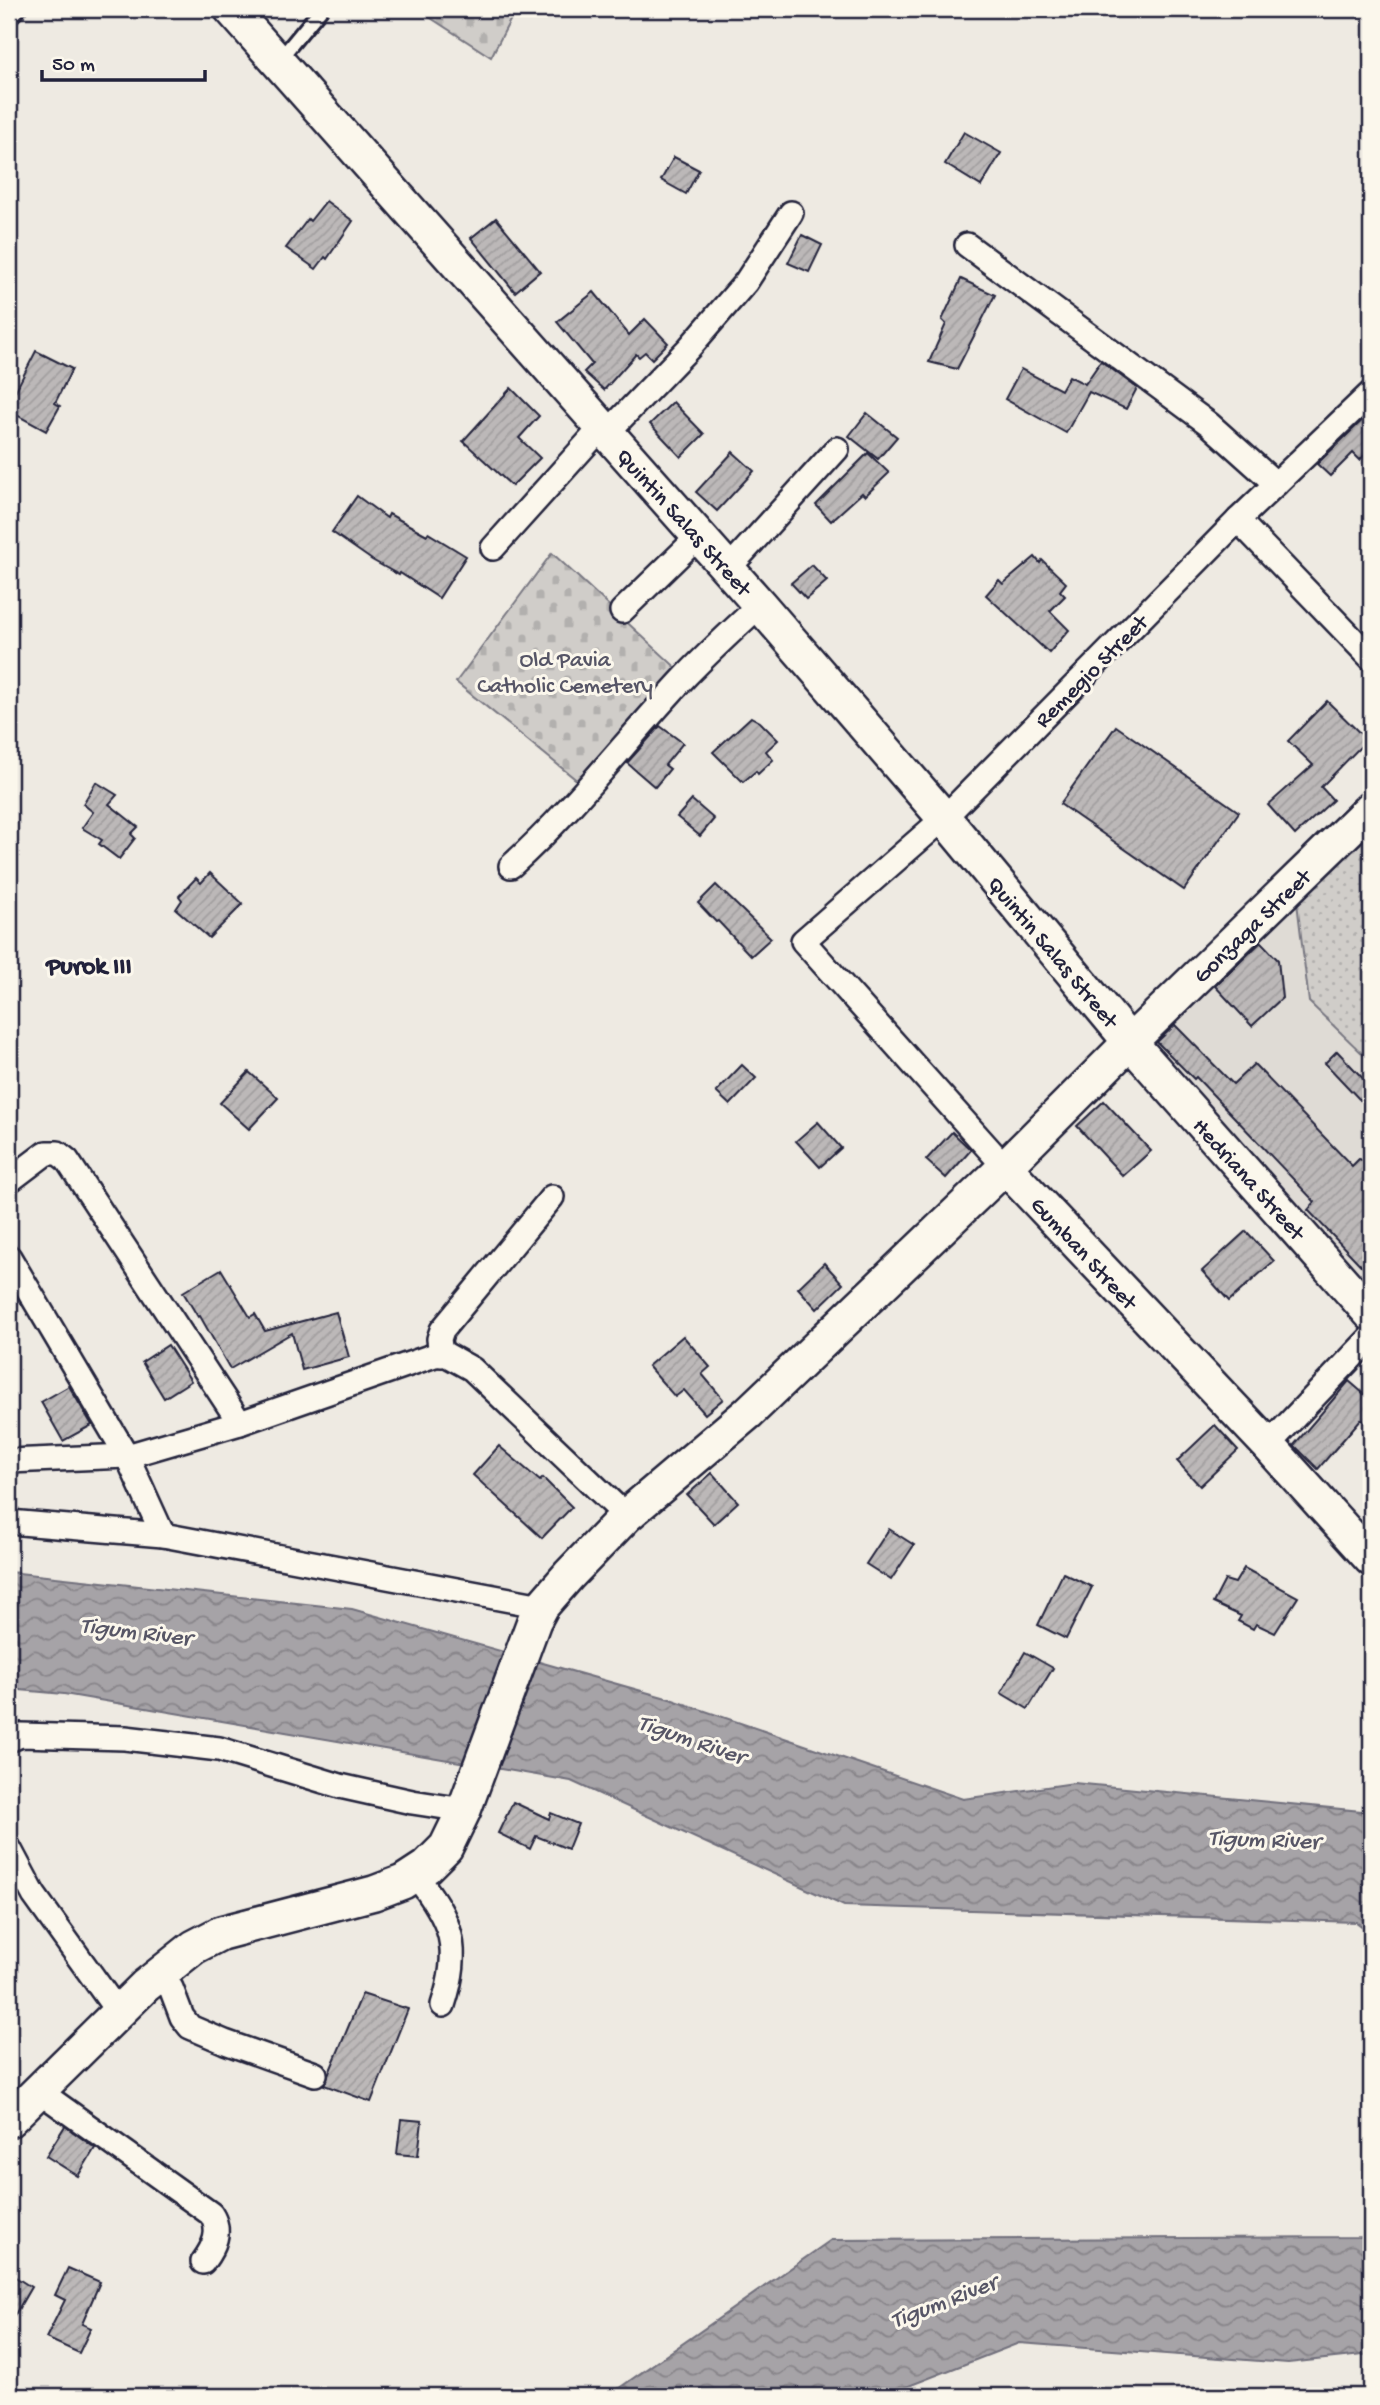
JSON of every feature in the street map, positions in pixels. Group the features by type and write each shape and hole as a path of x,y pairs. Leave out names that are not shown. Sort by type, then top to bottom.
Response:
{"street":[{"name":"Quintin Salas Street","path":"231,9 760,605 944,818 1130,1042"},
{"path":"493,548 605,430 689,348 746,282 791,213"},
{"path":"967,245 1209,424 1276,485"},
{"name":"Remegio Street","path":"803,941 944,818 1238,520 1371,393"},
{"path":"728,569 837,449"},
{"path":"1238,520 1371,658"},
{"path":"622,611 699,536"},
{"path":"511,866 587,791 687,675 760,605"},
{"name":"Gonzaga Street","path":"538,1614 569,1575 626,1516 748,1413 1005,1167 1371,808"},
{"name":"Gumban Street","path":"803,941 1005,1167 1268,1445 1371,1559"},
{"name":"Hedriana Street","path":"1130,1042 1371,1314"},
{"path":"9,1181 46,1153 58,1153 67,1160 240,1423"},
{"path":"441,1355 439,1339 442,1330 552,1198"},
{"path":"9,1257 127,1455 163,1535"},
{"path":"1268,1445 1371,1337"},
{"path":"9,1461 127,1455 240,1423 445,1354 472,1369 626,1516"},
{"path":"9,1522 163,1535 538,1614 467,1802 446,1847 416,1875 374,1893 221,1933 194,1947 156,1976 9,2120"},
{"path":"9,1740 21,1735 125,1738 219,1749 340,1786 412,1802 467,1802"},
{"path":"9,1848 34,1895 118,2012"},
{"path":"416,1875 442,1910 452,1942 453,1964 443,2005"},
{"path":"156,1976 171,1988 182,2017 190,2027 315,2074"},
{"path":"38,2091 211,2214 216,2221 214,2247 203,2262"}],"lane":[{"path":"9,19 19,9"},
{"path":"277,62 321,9"}],"shaded area":[{"path":"1296,894 1309,1002 1371,1062 1371,1286 1143,1035"}],"green space":[{"path":"417,9 516,9 491,57"},
{"name":"Old Pavia Catholic Cemetery","path":"552,553 683,674 584,786 456,682"},
{"path":"1371,821 1371,1062 1309,1002 1296,894"}],"water":[{"name":"Tigum River","path":"9,1572 352,1609 670,1699 963,1799 1074,1783 1371,1812 1371,1933 1356,1922 844,1906 571,1781 64,1694 9,1689"},
{"name":"Tigum River","path":"1371,2230 1371,2354 1288,2363 1019,2343 883,2396 612,2396 615,2391 831,2240 1361,2237"}],"building":[{"path":"964,132 1001,153 981,186 945,164"},
{"path":"674,157 699,170 686,194 661,180"},
{"path":"326,201 353,221 327,259 325,257 316,269 286,248"},
{"path":"496,218 540,271 515,292 471,238"},
{"path":"802,235 822,245 809,272 788,263"},
{"path":"961,279 995,295 957,369 929,362 946,324 942,320"},
{"path":"594,292 629,335 645,319 668,343 652,359 645,352 639,357 636,354 604,390 584,372 592,364 557,322"},
{"path":"36,351 72,369 55,403 60,406 46,431 9,411 9,389 15,392"},
{"path":"1101,361 1137,388 1126,409 1089,392 1066,433 1005,399 1021,369 1061,390 1069,376 1085,384"},
{"path":"511,388 539,416 519,438 540,458 512,486 463,441"},
{"path":"673,402 704,434 681,457 650,424"},
{"path":"1371,412 1371,448 1360,460 1353,453 1330,476 1317,464"},
{"path":"867,413 897,437 878,459 849,436"},
{"path":"733,452 754,471 717,511 696,492"},
{"path":"868,453 889,473 865,496 862,493 831,521 816,505"},
{"path":"357,496 387,518 389,514 466,556 439,598 400,573 399,575 372,560 332,532"},
{"path":"1035,557 1040,563 1042,560 1066,583 1060,591 1065,596 1050,611 1069,630 1049,653 986,595 999,580 1003,584"},
{"path":"812,565 827,581 806,599 791,583"},
{"path":"1327,701 1367,740 1321,787 1333,800 1295,835 1268,805 1313,765 1288,741"},
{"path":"751,717 778,740 766,751 773,760 758,774 756,771 743,782 713,752"},
{"path":"660,726 683,743 665,765 670,769 655,787 627,763"},
{"path":"1116,726 1239,812 1184,890 1060,804"},
{"path":"96,782 117,795 109,804 138,827 131,834 135,838 119,859 99,844 102,840 82,828 93,812 83,804"},
{"path":"692,800 714,819 700,836 677,817"},
{"path":"210,873 243,904 209,938 176,909 182,900 179,896 196,878 201,883"},
{"path":"716,885 771,938 751,956 698,903"},
{"path":"1261,942 1278,960 1282,998 1252,1026 1215,986"},
{"path":"1175,1025 1233,1084 1254,1064 1352,1166 1359,1159 1371,1163 1371,1276 1308,1210 1315,1202 1196,1077 1194,1079 1157,1042"},
{"path":"1337,1051 1371,1087 1371,1091 1361,1101 1325,1063"},
{"path":"742,1065 756,1078 730,1105 716,1092"},
{"path":"249,1072 278,1098 249,1129 220,1103"},
{"path":"1104,1101 1151,1151 1123,1176 1077,1126"},
{"path":"818,1122 841,1148 820,1167 796,1141"},
{"path":"952,1132 971,1150 946,1178 926,1160"},
{"path":"1246,1231 1274,1261 1229,1301 1202,1271"},
{"path":"824,1263 843,1284 817,1309 798,1288"},
{"path":"221,1269 250,1317 255,1314 265,1331 336,1312 349,1357 302,1370 292,1333 230,1369 183,1292"},
{"path":"683,1336 710,1367 702,1374 723,1399 705,1414 684,1390 675,1397 648,1366"},
{"path":"168,1345 191,1381 164,1398 142,1362"},
{"path":"1349,1381 1371,1400 1371,1428 1361,1419 1318,1469 1294,1445"},
{"path":"69,1386 92,1425 63,1441 41,1402"},
{"path":"1215,1425 1238,1450 1200,1486 1177,1461"},
{"path":"499,1446 540,1481 543,1478 572,1507 542,1538 473,1475"},
{"path":"712,1473 738,1502 714,1524 687,1495"},
{"path":"889,1529 914,1545 891,1580 866,1564"},
{"path":"1244,1568 1298,1597 1275,1633 1256,1624 1253,1629 1238,1621 1241,1616 1213,1603 1225,1580 1235,1583"},
{"path":"1063,1573 1092,1587 1066,1639 1038,1625"},
{"path":"1025,1652 1053,1668 1028,1709 1001,1693"},
{"path":"513,1802 549,1819 551,1813 578,1824 568,1849 536,1836 530,1849 498,1833"},
{"path":"362,1994 408,2009 371,2102 324,2085"},
{"path":"401,2119 422,2121 418,2156 397,2154"},
{"path":"65,2126 95,2148 78,2176 46,2156"},
{"path":"68,2268 100,2282 82,2324 91,2328 79,2353 46,2338 65,2300 55,2295"},
{"path":"9,2273 31,2287 9,2325"}],"district":[{"name":"Purok III","path":"89,964"}]}
